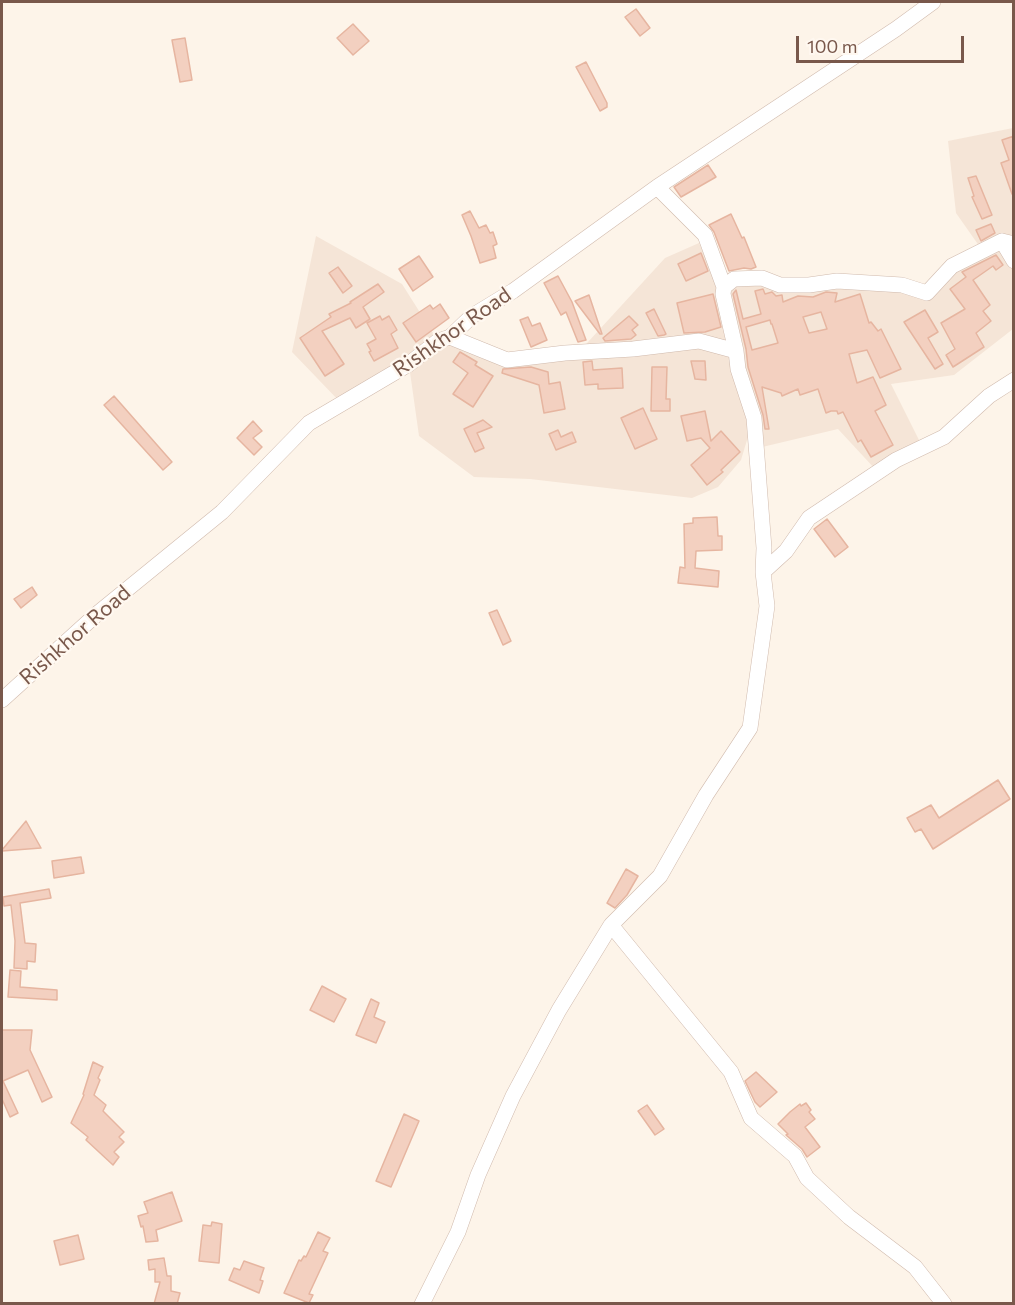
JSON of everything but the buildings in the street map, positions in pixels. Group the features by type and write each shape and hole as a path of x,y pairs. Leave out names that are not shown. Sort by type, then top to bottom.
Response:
{"street":[{"name":"Rishkhor Road","path":"2,700 98,613 222,512 309,423 410,364 438,341 450,337 472,316 513,291 657,187 896,29 933,2"},
{"path":"422,1304 458,1232 478,1175 513,1096 559,1010 611,925 660,876 706,795 750,728 767,606 754,418 738,369 723,294 724,287 705,235 657,187"},
{"path":"724,287 734,279 762,278 780,285 809,285 837,281 902,285 927,293 952,266 1008,243 1014,261"},
{"path":"450,337 507,360 699,341 736,351"},
{"path":"764,572 786,552 808,518 896,460 944,437 989,396 1014,380"},
{"path":"611,925 731,1072 751,1118 795,1156 807,1178 849,1217 915,1267 944,1304"}],"shaded area":[{"path":"1013,128 1013,329 954,375 891,384 921,444 876,470 838,429 758,448 753,420 741,460 718,487 692,498 530,479 474,477 419,436 409,365 342,404 292,352 316,236 402,284 438,341 488,354 577,354 665,258 699,243 708,263 725,278 927,293 982,250 956,213 948,141"}]}
